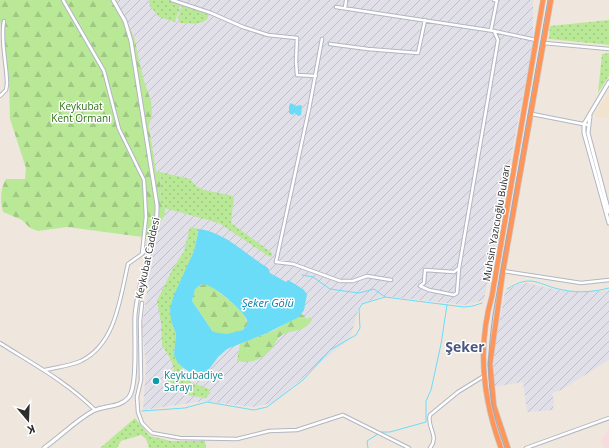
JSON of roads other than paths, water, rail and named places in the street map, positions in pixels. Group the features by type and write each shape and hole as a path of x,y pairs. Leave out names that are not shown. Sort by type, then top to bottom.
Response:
{"highway":[{"name":"Muhsin Yazıcıoğlu Bulvarı","path":"501,448 491,419 484,375 486,318 492,296 542,0"},
{"name":"Muhsin Yazıcıoğlu Bulvarı","path":"508,448 494,406 490,381 490,364 503,272 551,0"},
{"path":"544,43 549,28 554,0"}],"street":[{"path":"63,0 104,71 119,129 144,180 146,217 142,254"},
{"name":"Keykubat Caddesi","path":"44,448 82,418 95,410 119,405 131,394 135,379 135,314 153,240 157,210 152,164 131,41 125,21 113,0"},
{"path":"172,0 211,13 242,27 268,35 297,38 297,75 316,76"},
{"path":"459,268 454,272 425,270 424,283 420,286 429,290 453,295 457,292 459,268 498,40 493,31 497,0 494,0"},
{"path":"345,8 346,1"},
{"path":"336,7 493,31 536,40"},
{"path":"330,44 418,53 425,20"},
{"path":"0,96 8,84 1,36 1,28 4,21"},
{"path":"322,39 316,76 276,262 293,264 337,280 353,281 366,276 391,280"},
{"path":"544,43 609,49"},
{"path":"609,82 584,124 584,133 609,223"},
{"path":"532,114 588,125"},
{"path":"590,114 588,133 609,212"},
{"path":"45,370 78,362 89,356 99,345 110,330 117,314 128,264 142,254 153,240"},
{"path":"454,272 457,281"},
{"path":"503,272 581,283 609,280"},
{"path":"142,303 140,321 141,380 137,397 138,412 142,422 152,433 180,438 237,439 269,431 297,430 343,415 409,448"},
{"path":"0,343 45,370 79,394 95,410"},
{"path":"430,448 433,444 434,435 430,423 430,415 461,390 484,375"},
{"path":"526,448 609,418"}],"water":[{"path":"291,103 296,106 302,106 301,115 298,116 295,113 292,115 289,113 289,106"},
{"name":"Şeker Gölü","path":"199,229 209,231 226,239 268,268 270,273 286,282 288,280 303,289 307,294 304,310 299,317 267,333 227,349 218,357 207,372 190,372 178,363 174,355 176,334 171,320 170,308 174,295 194,251","holes":["202,284 220,292 240,310 247,320 247,325 243,330 227,334 213,332 192,301 195,289"]}],"waterway":[{"path":"302,275 313,277 330,289 359,293 374,289 385,297 464,307 482,303"},
{"path":"507,289 516,284 529,281 574,292 609,288"},
{"path":"142,411 185,408 207,402 254,410 267,407 303,380 330,350 356,335 360,328 359,309 362,304 385,297"},
{"path":"368,448 367,441 381,432 390,432 426,422 426,401 431,390 441,344 447,305"}],"tram line":[{"path":"505,448 494,414 491,398 489,382 489,350 493,315 548,0"}],"place":[{"name":"Keykubadiye Sarayı","path":"156,381"}],"district":[{"name":"Şeker","path":"465,347"}],"park label":[{"name":"Keykubat Kent Ormanı","path":"81,112"}]}
